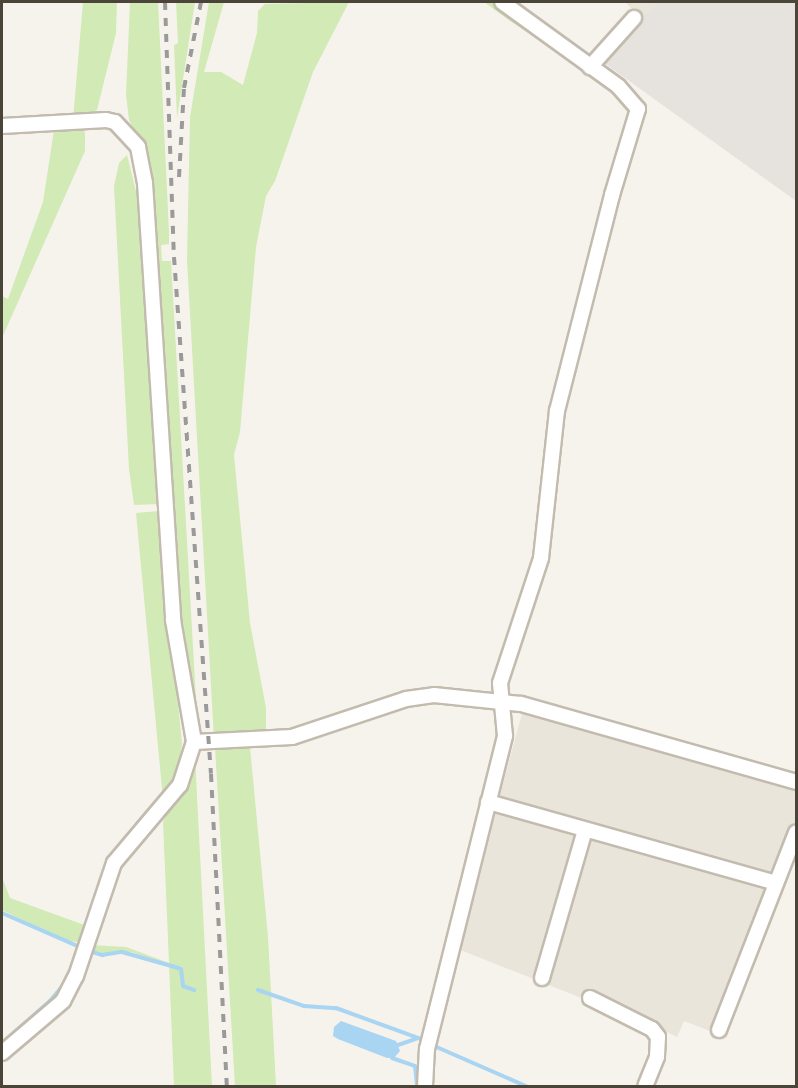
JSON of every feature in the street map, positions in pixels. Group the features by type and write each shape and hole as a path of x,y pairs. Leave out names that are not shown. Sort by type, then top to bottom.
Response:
{"street":[{"path":"425,1086 428,1044 505,736 500,683 541,558 557,411 612,195 637,120 638,109 633,100 502,2"},
{"path":"590,67 634,18"},
{"path":"2,126 115,122 134,140 144,167 173,620 194,742 180,785 114,863 76,976 63,1001 2,1053"},
{"path":"194,742 292,737 406,699 434,695 521,704 796,782"},
{"path":"488,802 776,883"},
{"path":"542,978 585,830"},
{"path":"719,1030 796,832"},
{"path":"590,998 652,1029 658,1036 657,1057 645,1086"}],"shaded area":[{"path":"625,2 659,2 643,20"},
{"path":"659,2 796,2 796,201 600,60"},
{"path":"523,710 796,787 796,820 715,1033 684,1021 677,1037 588,992 584,999 458,949"}],"green space":[{"path":"83,2 117,2 116,33 97,110 73,120"},
{"path":"130,2 158,2 169,232 169,244 161,245 162,261 171,261 198,734 182,668 150,176 147,158 129,120 126,95"},
{"path":"176,2 195,2 177,118 174,45 178,43"},
{"path":"209,2 224,2 204,72 221,72 243,85 257,33 258,11 265,4 349,2 313,72 275,181 266,196 256,247 240,432 234,455 250,623 266,708 266,734 214,739 187,260 190,117"},
{"path":"484,2 496,2 616,90 510,21"},
{"path":"78,128 85,132 85,151 2,338 2,296 8,299 43,202 54,130"},
{"path":"127,155 140,207 159,504 134,505 129,469 114,186 119,163"},
{"path":"159,511 182,744 179,767 163,799 136,513"},
{"path":"215,747 250,747 268,937 276,1086 235,1086"},
{"path":"195,757 212,1086 174,1086 169,965 131,952 101,954 88,950 90,945 126,947 169,963 163,822"},
{"path":"2,877 10,898 87,926 81,943 61,939 2,910"}],"water":[{"path":"341,1021 396,1041 400,1051 394,1058 387,1058 338,1039 333,1036 334,1027"}],"waterway":[{"path":"2,913 82,948"},
{"path":"89,951 102,955 122,952 181,969 183,986 194,990"},
{"path":"2,1043 50,1001 66,982"},
{"path":"258,990 304,1006 336,1008 426,1041"},
{"path":"398,1045 418,1038"},
{"path":"432,1045 526,1086"},
{"path":"392,1058 415,1066 417,1086"}],"railway":[{"path":"165,2 174,257 211,774 227,1086"},
{"path":"179,177 184,88 201,2"}]}
